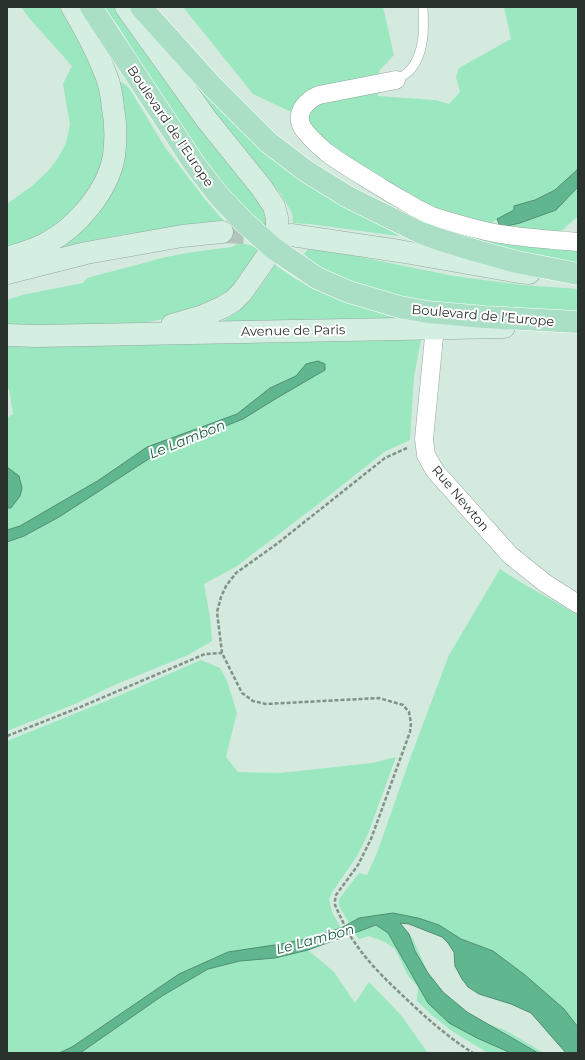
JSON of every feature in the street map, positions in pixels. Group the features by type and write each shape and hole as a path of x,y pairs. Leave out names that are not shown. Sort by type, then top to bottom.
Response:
{"main road":[{"path":"7,258 46,244 65,232 93,203 103,187 114,158 116,139 115,119 107,77 90,38 72,7"},
{"name":"Boulevard de l'Europe","path":"91,7 195,165 219,196 244,223 273,248 317,278 349,292 400,307 428,312 578,323"},
{"path":"126,7 207,120 261,186 274,206 277,218 277,233 273,248 242,292 233,301 224,308 204,316 142,333"},
{"path":"141,7 213,87 268,142 306,171 348,198 419,232 438,239 517,262 578,275"},
{"path":"7,273 86,253 182,236 222,232"},
{"path":"291,235 399,251 519,272 578,275"},
{"name":"Avenue de Paris","path":"7,335 37,336 514,327 578,323"}],"street":[{"path":"396,80 319,95 312,98 301,110 300,118 302,126 325,151 428,218 499,234 578,242"},
{"name":"Rue Newton","path":"436,328 424,439 426,455 436,471 510,556 545,583 578,604"}],"lane":[{"path":"396,80 411,69 420,53 423,40 423,7"}],"path":[{"path":"424,439 386,458 284,538 236,573 226,586 217,612 222,653 242,693 253,701 266,704 379,698 403,705 409,712 411,722 410,732 371,839 358,865 340,889 335,900 335,906 354,942 384,978 445,1034 473,1053"},
{"path":"7,736 78,708 205,654 222,653"}],"shaded area":[{"path":"21,7 59,7 80,39 98,77 109,149 90,194 64,223 7,254 7,204 32,186 49,170 58,158 66,143 70,125 63,84 72,66"},
{"path":"104,7 116,7 258,199 264,210 269,225 264,229 203,169 119,27"},
{"path":"183,7 383,7 394,55 379,71 378,96 435,100 449,104 460,92 456,77 459,68 511,39 504,7 578,7 578,169 555,190 535,200 514,206 514,210 497,219 489,226 431,210 364,168 318,134 308,120 253,94"},
{"path":"121,82 129,88 164,146 204,198 228,226 153,231 114,236 66,246 61,243 104,202 119,83"},
{"path":"194,85 205,92 352,210 400,236 293,223 292,213 281,194 230,136"},
{"path":"578,187 578,216 559,233 503,227 520,223 556,210"},
{"path":"432,225 578,247 578,263 476,245"},
{"path":"239,243 250,245 265,252 232,292 174,317 138,324 7,327 7,300 22,295 83,283 87,278 166,257 232,247"},
{"path":"310,247 454,276 521,285 578,289 578,314 447,309 370,291 319,268 304,254"},
{"path":"275,265 313,289 342,301 389,316 421,322 213,324 236,313 249,301"},
{"path":"421,340 414,376 410,440 384,452 237,566 204,584 210,617 212,641 188,655 112,686 75,704 7,731 7,542 24,536 59,517 158,453 243,419 301,383 270,388 237,414 147,447 99,480 20,526 7,530 7,418 13,414 9,389 7,389 7,343"},
{"path":"500,569 578,615 578,1027 564,1009 525,975 493,951 461,939 439,925 394,913 359,918 349,923 339,906 339,899 359,873 367,875 377,853 449,655"},
{"path":"201,660 220,668 227,681 237,713 226,757 238,772 280,773 372,763 396,757 368,834 357,856 329,899 332,912 341,928 179,974 72,1047 59,1053 7,1053 7,741 116,697"},
{"path":"384,923 400,923 413,939 435,989 471,1019 505,1030 544,1053 488,1053 452,1031 433,1016 417,1001 418,987 408,976 395,949 385,942 369,936 359,939 354,933"},
{"path":"308,950 334,972 355,1003 369,982 400,1014 428,1053 80,1053 162,996 208,969 240,961 275,958"}],"water":[{"path":"578,169 578,187 556,210 520,223 503,227 499,224 497,219 514,210 514,206 535,200 555,190"},
{"name":"Le Lambon","path":"318,361 325,364 325,370 243,419 158,453 59,517 24,536 7,542 7,530 20,526 99,480 147,447 237,414 270,388 296,376 306,364"},
{"path":"7,467 19,476 22,488 20,496 11,508 7,508"},
{"name":"Le Lambon","path":"393,913 418,918 439,925 461,939 493,951 525,975 564,1009 578,1027 578,1053 566,1053 531,1013 511,1004 479,994 468,987 455,966 454,952 442,937 409,924 400,923 409,934 415,951 428,973 443,992 467,1012 538,1053 511,1053 477,1038 449,1023 428,1003 388,933 376,925 308,950 275,958 240,961 208,969 162,996 80,1053 59,1053 72,1047 179,974 228,952 310,938 341,928 359,918"}],"tunnel":[{"path":"222,232 270,234"}]}
